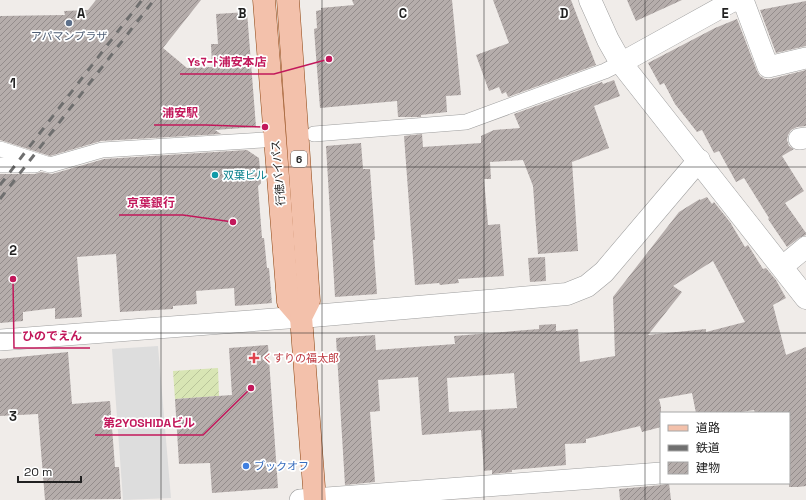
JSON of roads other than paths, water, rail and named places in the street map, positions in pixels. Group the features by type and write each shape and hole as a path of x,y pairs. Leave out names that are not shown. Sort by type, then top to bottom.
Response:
{"main road":[{"name":"行徳バイパス","path":"264,0 288,302 301,317"},
{"name":"行徳バイパス","path":"288,0 309,301 301,317 310,500"}],"street":[{"path":"590,0 608,40 621,63 699,160 806,298"},
{"path":"314,134 466,122 604,71 736,1 768,67 806,58"},
{"path":"0,165 50,165 102,150 263,140"},
{"path":"0,149 50,165"},
{"path":"0,340 301,317 567,294 587,286 604,272 699,160"},
{"path":"782,267 806,247"},
{"path":"310,500 660,473"}],"railway":[{"path":"0,185 142,0"},
{"path":"0,199 154,0"}],"place":[{"name":"アパマンプラザ","path":"69,23"},
{"name":"Ysﾏｰﾄ浦安本店","path":"329,59"},
{"name":"浦安駅","path":"265,127"},
{"name":"双葉ビル","path":"215,175"},
{"name":"京葉銀行","path":"233,222"},
{"name":"ひのでえん","path":"13,279"},
{"name":"くすりの福太郎","path":"254,358"},
{"name":"第2YOSHIDAビル","path":"251,388"},
{"name":"ブックオフ","path":"246,466"}]}
